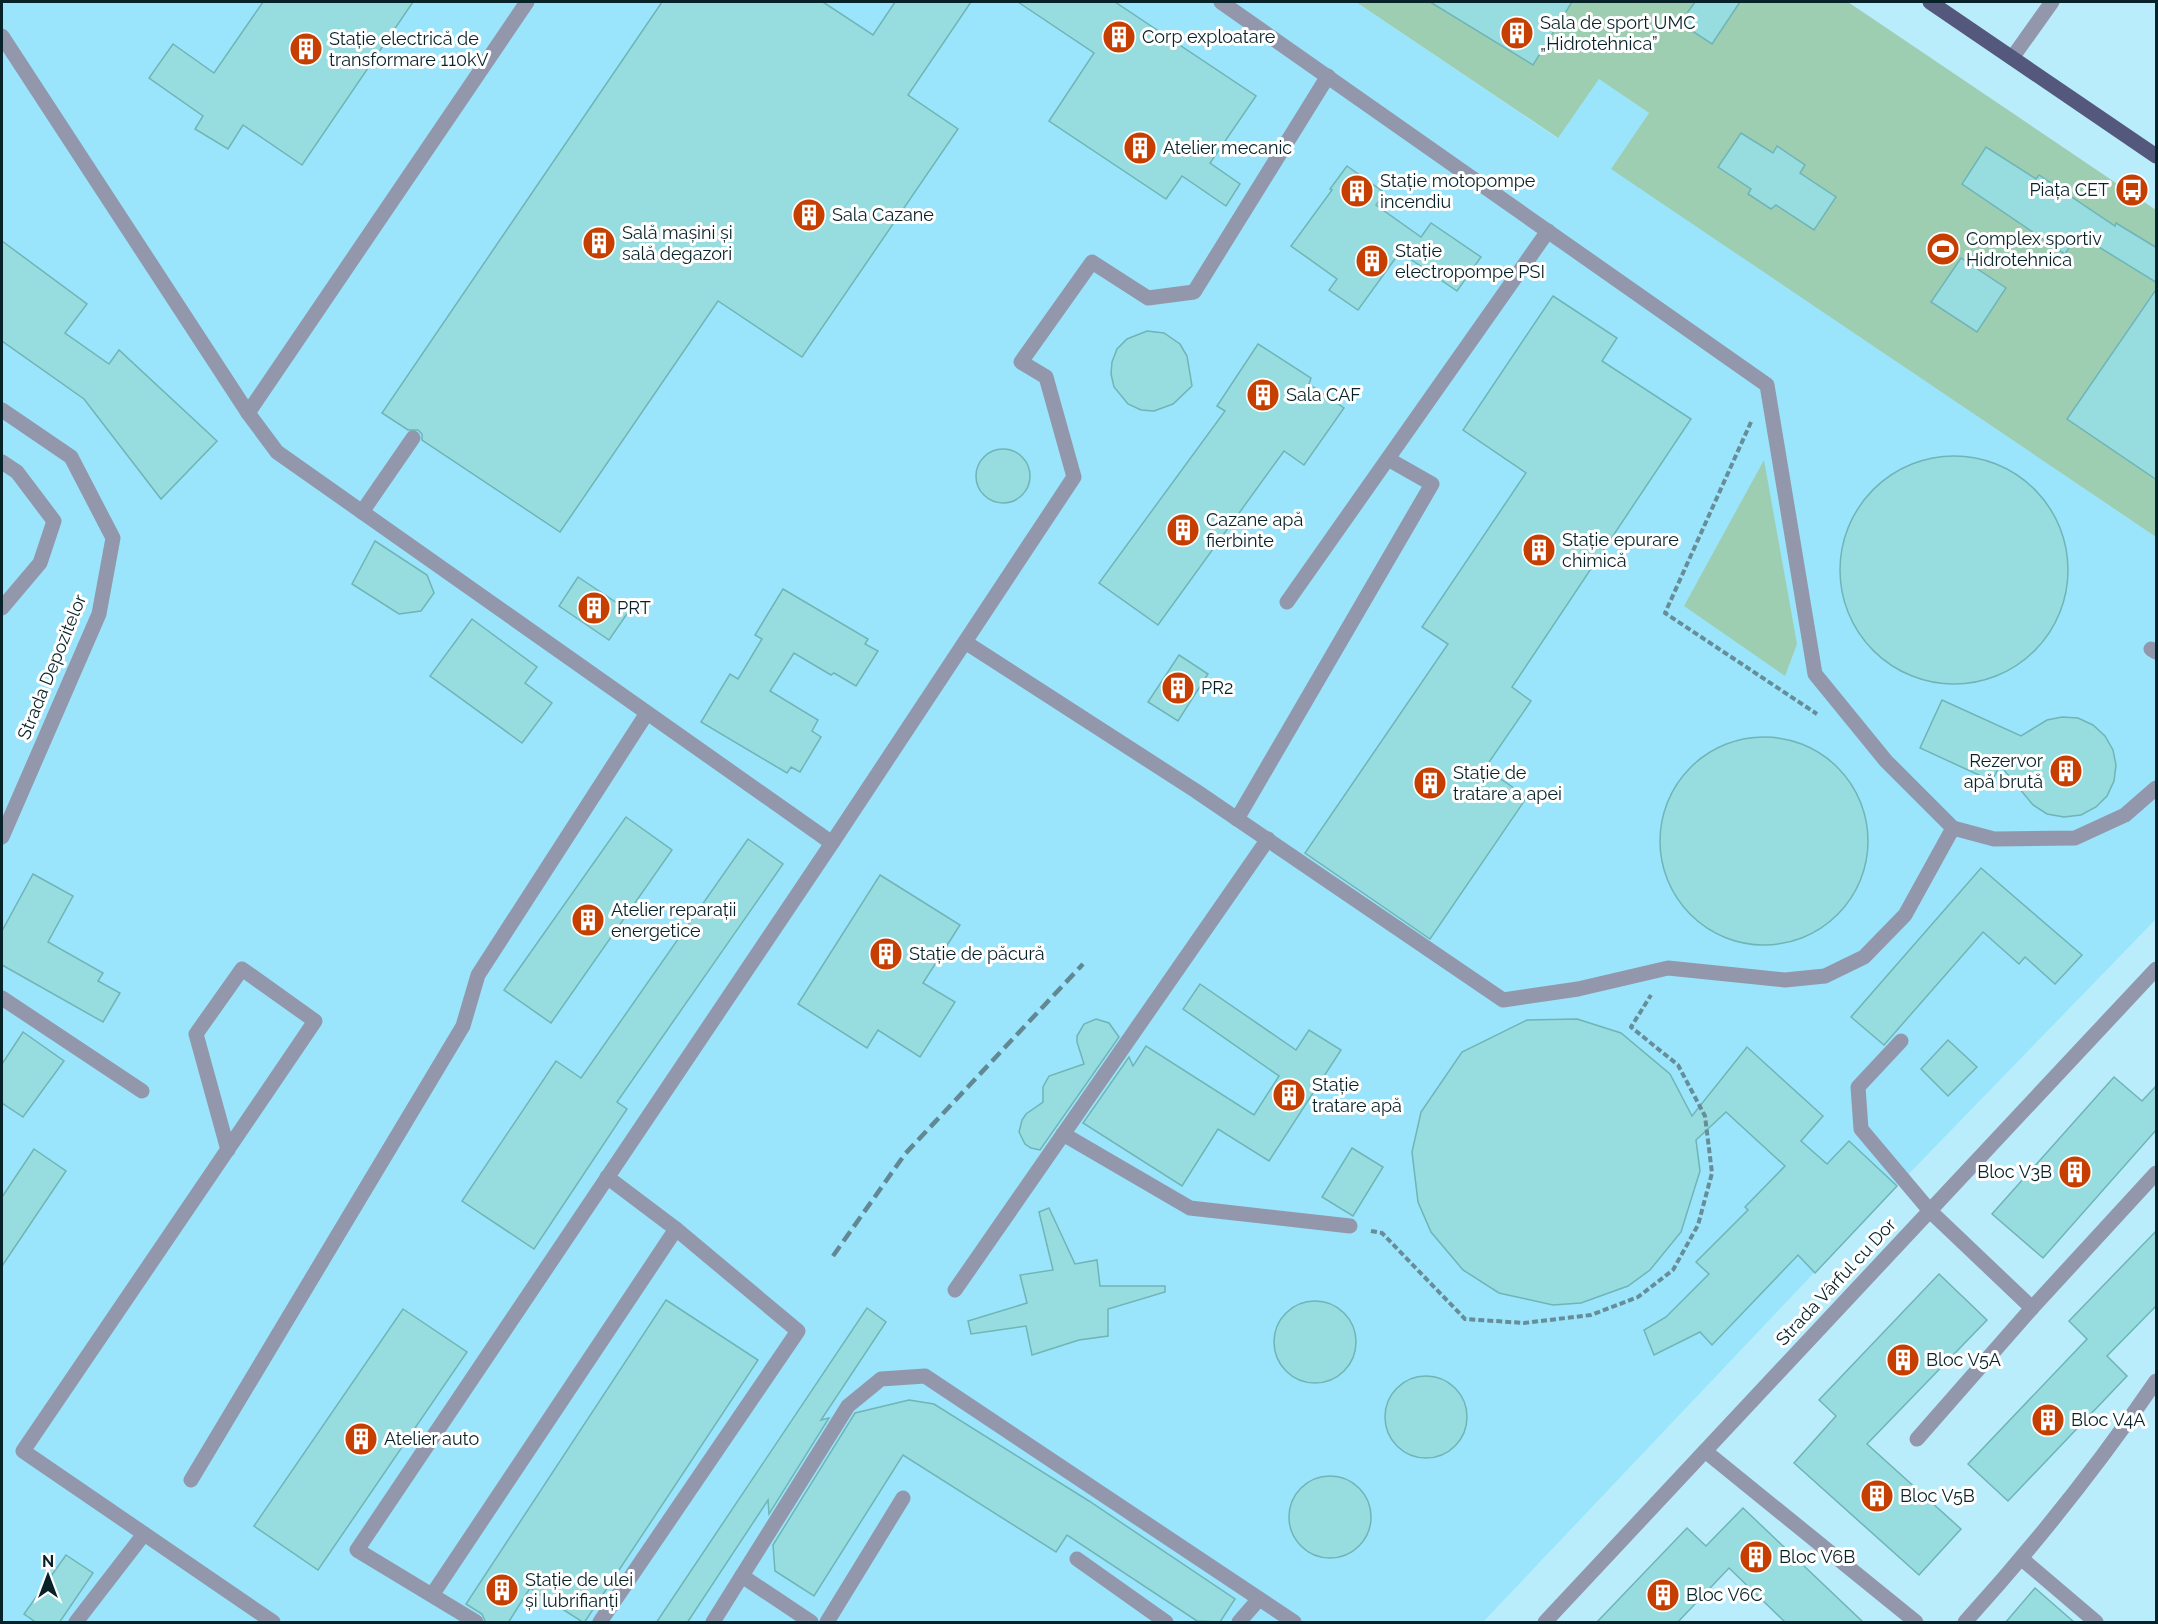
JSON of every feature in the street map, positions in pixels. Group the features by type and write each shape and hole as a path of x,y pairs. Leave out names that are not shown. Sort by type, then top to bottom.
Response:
{"main road":[{"path":"1930,2 2157,156"}],"street":[{"path":"248,413 527,2"},
{"path":"1221,2 1767,385 1815,674 1886,761 1953,828 1994,839 2075,838 2125,815 2157,788"},
{"path":"2012,58 2052,2"},
{"path":"2,36 248,413 277,452 832,843"},
{"path":"476,1623 357,1550 832,843 1074,477 1046,377 1021,362 1092,262 1148,298 1194,292 1328,76"},
{"path":"1287,602 1548,231"},
{"name":"Strada Depozitelor","path":"2,410 71,457 113,538 99,614 2,837"},
{"path":"362,512 412,438"},
{"path":"1237,819 1432,484 1388,459"},
{"path":"2,462 17,472 54,521 40,563 2,608"},
{"path":"964,642 1268,839 1503,1000 1578,988 1668,968 1785,980 1825,976 1864,957 1905,915 1953,828"},
{"path":"191,1480 463,1026 478,975 647,712"},
{"path":"955,1290 1268,839"},
{"path":"228,1149 196,1034 242,969 315,1021 23,1451 273,1623"},
{"name":"Strada Vârful cu Dor","path":"1545,1623 1930,1211 2151,985 2157,969"},
{"path":"2,998 142,1091"},
{"path":"1901,1041 1858,1087 1861,1130 1930,1211 2032,1308"},
{"path":"1063,1134 1190,1208 1350,1226"},
{"path":"1917,1439 2032,1308 2157,1173"},
{"path":"600,1623 798,1331 676,1229 607,1177"},
{"path":"432,1595 676,1229"},
{"path":"713,1623 848,1406 881,1380 925,1376 1294,1623"},
{"path":"1965,1623 2022,1559 2114,1443 2157,1381"},
{"path":"1705,1451 1916,1623"},
{"path":"827,1623 903,1498"},
{"path":"76,1623 144,1534"},
{"path":"1077,1559 1166,1623"},
{"path":"2022,1559 2096,1623"},
{"path":"742,1576 811,1623"},
{"path":"1239,1623 1259,1599"}],"path":[{"path":"1767,385 1665,613 1819,716"},
{"path":"1350,1226 1382,1233 1465,1319 1524,1323 1591,1315 1638,1297 1673,1270 1698,1225 1712,1173 1705,1116 1678,1065 1631,1027 1668,968"}],"shaded area":[{"path":"2,2 1356,2 1557,138 1598,78 1649,113 1612,169 2156,537 2156,919 1866,1218 1483,1622 2,1622"}],"green space":[{"name":"Complex sportiv Hidrotehnica","path":"1356,2 1848,2 2156,210 2156,288 2067,419 2156,480 2156,537 1611,169 1649,113 1599,79 1558,138"},
{"path":"1764,460 1797,644 1785,676 1684,606"}],"building":[{"name":"Stație electrică de transformare 110kV","path":"263,2 413,2 302,165 243,125 228,149 195,129 203,116 149,78 173,44 214,73"},
{"name":"Sală mașini și sală degazori","path":"662,2 823,2 873,35 895,2 971,2 908,95 958,129 802,357 718,301 560,532 422,440 422,434 418,430 408,430 382,413"},
{"path":"1018,2 1115,2 1256,96 1210,163 1240,184 1226,206 1182,176 1166,199 1049,121 1094,53"},
{"name":"Sala de sport UMC „Hidrotehnica”","path":"1430,2 1572,2 1533,65"},
{"path":"1695,2 1740,2 1712,44 1680,23"},
{"path":"1741,133 1773,153 1777,146 1805,165 1800,173 1836,197 1814,230 1776,205 1771,209 1748,194 1751,189 1718,167"},
{"path":"1986,147 2036,179 2039,175 2115,226 2116,223 2157,248 2157,283 2078,234 2065,254 1962,184"},
{"path":"1347,166 1385,193 1376,205 1421,237 1431,223 1481,257 1457,291 1400,252 1358,310 1329,290 1337,279 1291,246"},
{"path":"2,241 87,304 65,333 109,364 119,350 217,441 161,499 84,399 2,341"},
{"path":"1961,258 2006,288 1977,332 1931,302"},
{"path":"2157,288 2157,480 2067,419"},
{"path":"1553,296 1617,338 1602,361 1691,419 1512,687 1531,701 1485,768 1527,797 1430,939 1305,853 1448,644 1422,627 1526,473 1463,430"},
{"path":"1147,331 1164,333 1180,344 1187,356 1192,386 1173,404 1154,411 1141,410 1128,404 1114,387 1111,374 1112,362 1117,349 1127,339"},
{"path":"1258,344 1311,378 1309,384 1344,408 1304,465 1284,451 1158,625 1099,583 1225,411 1217,406"},
{"path":"1003,449 1013,451 1022,457 1028,466 1030,476 1028,486 1022,495 1013,501 1003,503 993,501 984,495 978,486 976,476 978,466 984,457 993,451"},
{"path":"1943,456 1965,456 1998,464 2035,489 2060,526 2068,559 2066,592 2060,614 2035,651 1998,676 1965,684 1943,684 1910,676 1873,651 1848,614 1840,581 1840,559 1848,526 1873,489 1910,464"},
{"path":"375,541 427,575 434,593 421,611 399,614 352,584"},
{"name":"PRT","path":"578,577 629,611 609,640 559,606"},
{"path":"783,589 868,639 865,644 878,651 856,686 834,673 831,675 794,653 770,691 818,720 812,731 821,737 800,772 791,767 787,773 701,722 730,674 738,679 762,639 755,635"},
{"path":"472,619 537,667 525,683 552,703 522,743 430,676"},
{"name":"PR2","path":"1179,655 1208,674 1178,721 1148,702"},
{"name":"Rezervor apă brută","path":"1942,700 2021,736 2047,720 2062,717 2078,718 2093,725 2105,736 2113,750 2116,765 2114,781 2107,796 2096,807 2081,815 2064,817 2047,814 2033,805 2000,765 1992,781 1920,748"},
{"path":"1754,737 1774,737 1794,741 1813,749 1838,767 1851,783 1860,801 1868,831 1864,871 1860,881 1851,899 1838,915 1822,928 1794,941 1774,945 1754,945 1734,941 1715,933 1698,922 1683,907 1664,871 1660,851 1660,831 1664,811 1672,792 1683,775 1698,760 1734,741"},
{"name":"Atelier reparații energetice","path":"626,817 672,850 551,1023 504,990"},
{"path":"748,839 783,864 617,1102 627,1109 534,1249 462,1201 556,1061 581,1078"},
{"path":"1981,868 2082,955 2055,984 2025,957 2019,964 1983,932 1884,1045 1851,1017"},
{"path":"33,874 73,896 48,942 103,973 98,981 120,993 103,1022 2,965 2,931"},
{"name":"Stație de păcură","path":"880,875 960,925 923,983 955,1002 920,1057 878,1030 867,1048 798,1004"},
{"path":"1200,984 1296,1050 1309,1030 1341,1050 1269,1161 1218,1129 1182,1186 1083,1123 1129,1057 1133,1066 1146,1046 1254,1115 1279,1076 1183,1009"},
{"path":"1096,1019 1109,1023 1119,1037 1040,1150 1031,1148 1025,1144 1019,1132 1022,1120 1026,1114 1043,1102 1043,1087 1049,1076 1084,1064 1077,1036 1084,1024"},
{"path":"1577,1019 1621,1033 1670,1074 1692,1116 1747,1047 1823,1116 1801,1141 1827,1164 1849,1141 1897,1186 1815,1273 1798,1255 1712,1345 1700,1332 1654,1355 1644,1330 1666,1317 1709,1274 1696,1262 1748,1210 1745,1207 1785,1166 1726,1112 1696,1140 1700,1171 1681,1232 1650,1270 1628,1286 1581,1303 1553,1305 1499,1293 1463,1270 1431,1232 1418,1202 1412,1152 1421,1112 1462,1052 1527,1020"},
{"path":"23,1032 64,1061 23,1117 2,1103 2,1064"},
{"path":"1948,1040 1977,1067 1948,1096 1921,1069"},
{"name":"Bloc V3B","path":"2114,1077 2142,1101 2157,1085 2157,1129 2043,1258 1992,1214"},
{"path":"1352,1148 1383,1167 1353,1216 1322,1197"},
{"path":"34,1149 66,1171 2,1266 2,1197"},
{"path":"1049,1208 1075,1264 1097,1260 1100,1286 1165,1286 1165,1292 1108,1309 1108,1336 1079,1340 1032,1355 1026,1326 971,1334 968,1321 1027,1303 1020,1275 1053,1270 1039,1212"},
{"name":"Bloc V4A","path":"2157,1230 2157,1305 2107,1356 2127,1376 2008,1501 1968,1464 2087,1339 2069,1321"},
{"path":"1939,1274 1987,1320 1867,1444 1961,1529 1919,1575 1794,1463 1836,1416 1819,1400"},
{"path":"666,1300 758,1360 584,1623 530,1588 508,1623 486,1623 482,1614 466,1604"},
{"path":"1315,1301 1331,1304 1344,1313 1353,1326 1356,1342 1353,1358 1344,1371 1331,1380 1315,1383 1299,1380 1286,1371 1277,1358 1274,1342 1277,1326 1286,1313 1299,1304"},
{"path":"867,1308 886,1322 821,1420 829,1418 769,1514 768,1500 687,1623 656,1623"},
{"name":"Atelier auto","path":"403,1309 467,1352 318,1570 254,1526"},
{"path":"1426,1376 1442,1379 1455,1388 1464,1401 1467,1417 1464,1433 1455,1446 1442,1455 1426,1458 1410,1455 1397,1446 1388,1433 1385,1417 1388,1401 1397,1388 1410,1379"},
{"path":"909,1400 934,1404 1089,1501 1235,1599 1220,1622 1197,1621 1067,1535 1056,1552 903,1455 814,1596 775,1571 773,1545 855,1413"},
{"path":"1330,1476 1346,1479 1359,1488 1368,1501 1371,1517 1368,1533 1359,1546 1346,1555 1330,1558 1314,1555 1301,1546 1292,1533 1289,1517 1292,1501 1301,1488 1314,1479"},
{"path":"1743,1508 1864,1623 1786,1623 1729,1568 1677,1623 1596,1623 1687,1528 1706,1546"},
{"path":"66,1555 93,1573 59,1623 37,1623 24,1614"},
{"path":"2035,1588 2075,1623 2005,1623"}],"railway":[{"path":"833,1256 905,1154 1083,964"}],"place":[{"name":"Sala de sport UMC „Hidrotehnica”","path":"1517,33"},
{"name":"Corp exploatare","path":"1119,37"},
{"name":"Stație electrică de transformare 110kV","path":"306,49"},
{"name":"Atelier mecanic","path":"1140,148"},
{"name":"Piața CET","path":"2132,190"},
{"name":"Stație motopompe incendiu","path":"1357,191"},
{"name":"Sala Cazane","path":"809,215"},
{"name":"Sală mașini și sală degazori","path":"599,243"},
{"name":"Complex sportiv Hidrotehnica","path":"1943,249"},
{"name":"Stație electropompe PSI","path":"1372,261"},
{"name":"Sala CAF","path":"1263,395"},
{"name":"Cazane apă fierbinte","path":"1183,530"},
{"name":"Stație epurare chimică","path":"1539,550"},
{"name":"PRT","path":"594,608"},
{"name":"PR2","path":"1178,688"},
{"name":"Rezervor apă brută","path":"2066,771"},
{"name":"Stație de tratare a apei","path":"1430,783"},
{"name":"Atelier reparații energetice","path":"588,920"},
{"name":"Stație de păcură","path":"886,954"},
{"name":"Stație tratare apă","path":"1289,1095"},
{"name":"Bloc V3B","path":"2075,1172"},
{"name":"Bloc V5A","path":"1903,1360"},
{"name":"Bloc V4A","path":"2048,1420"},
{"name":"Atelier auto","path":"361,1439"},
{"name":"Bloc V5B","path":"1877,1496"},
{"name":"Bloc V6B","path":"1756,1557"},
{"name":"Stație de ulei și lubrifianți","path":"502,1590"},
{"name":"Bloc V6C","path":"1663,1595"}]}
